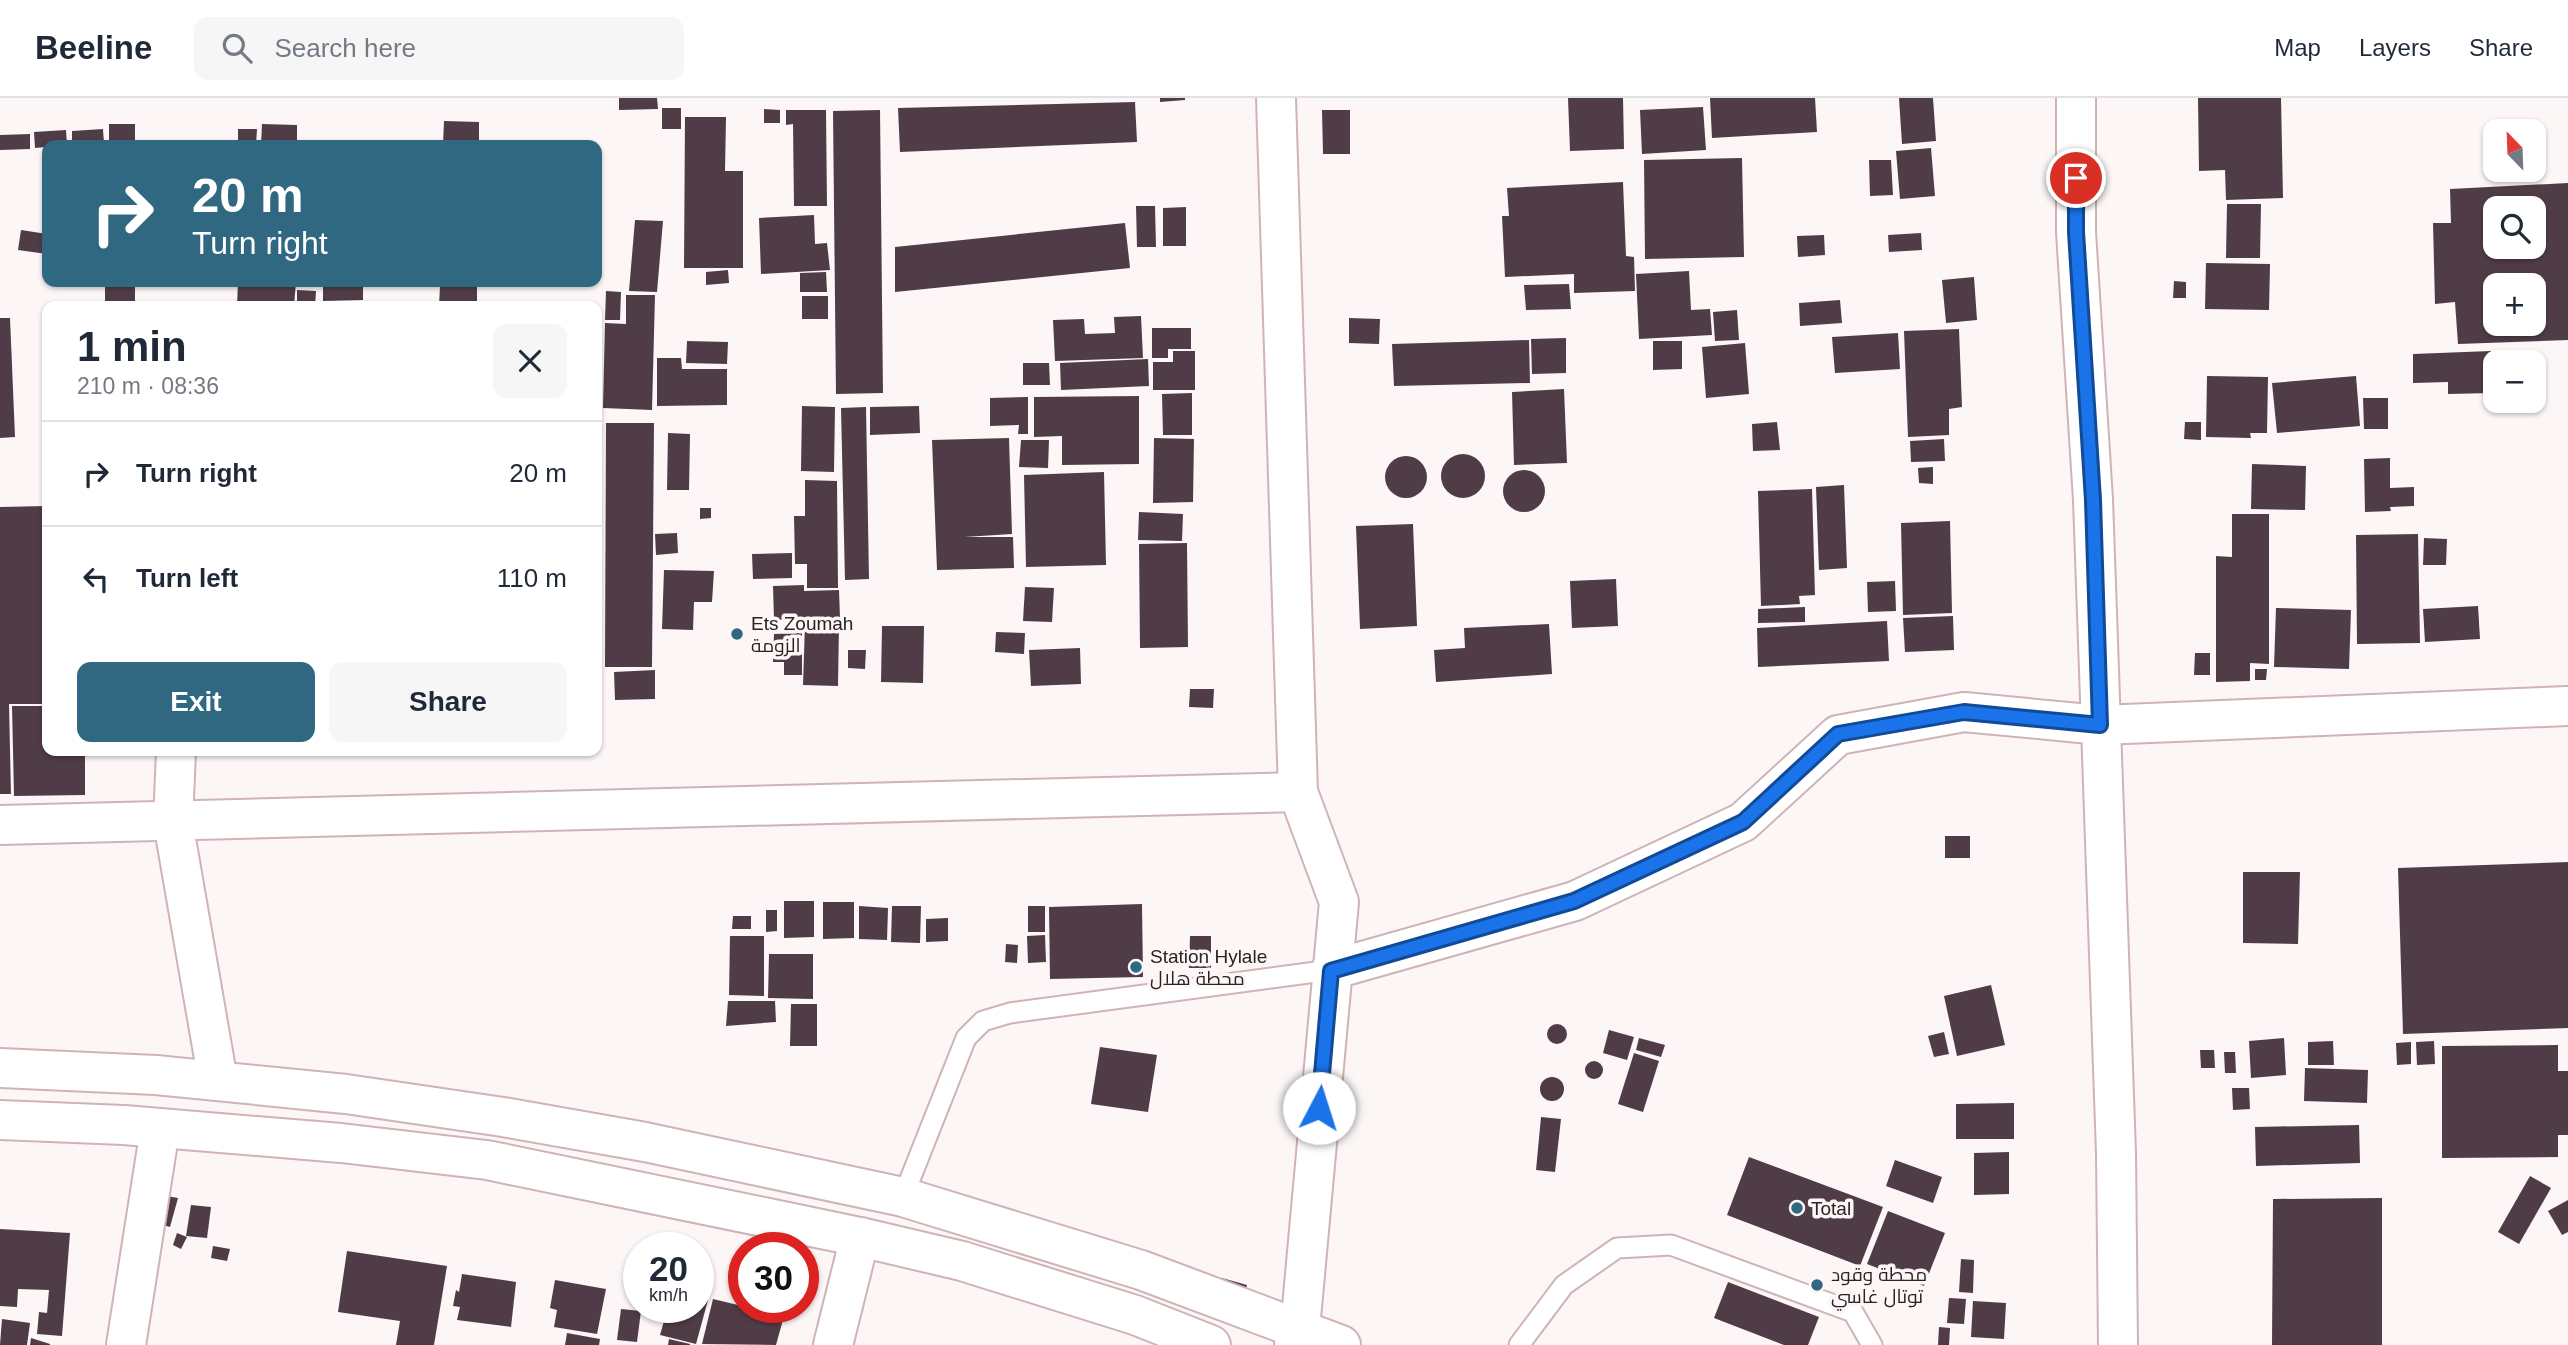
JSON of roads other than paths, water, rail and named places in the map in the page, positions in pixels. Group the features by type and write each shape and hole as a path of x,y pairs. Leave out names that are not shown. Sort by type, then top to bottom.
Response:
{"street":[{"path":"1276,98 1298,792 1339,902 1297,1337"},
{"path":"2076,98 2076,232 2093,500 2116,1139 2118,1345"},
{"path":"1331,971 1574,901 1743,822 1838,734 1964,712 2100,725 2568,706"},
{"path":"176,756 173,822 218,1081"},
{"path":"0,825 1298,792"},
{"path":"0,1068 143,1074 346,1094 503,1117 645,1142 903,1197 1141,1270 1297,1337 1341,1345"},
{"path":"0,1120 341,1143 487,1160 860,1237 962,1261 1135,1315 1212,1345"},
{"path":"126,1345 160,1129"},
{"path":"833,1345 860,1237"}],"lane":[{"path":"903,1197 966,1038 984,1021 1010,1013 1331,971"},
{"path":"1518,1345 1564,1285 1617,1248 1671,1245 1853,1312 1872,1345"}],"place":[{"name":"Ets Zoumah الزومة","path":"737,634"},
{"name":"Station Hylale محطة هلال","path":"1136,967"},
{"name":"Total","path":"1797,1208"},
{"name":"محطة وقود توتال غاسي","path":"1817,1285"}]}
